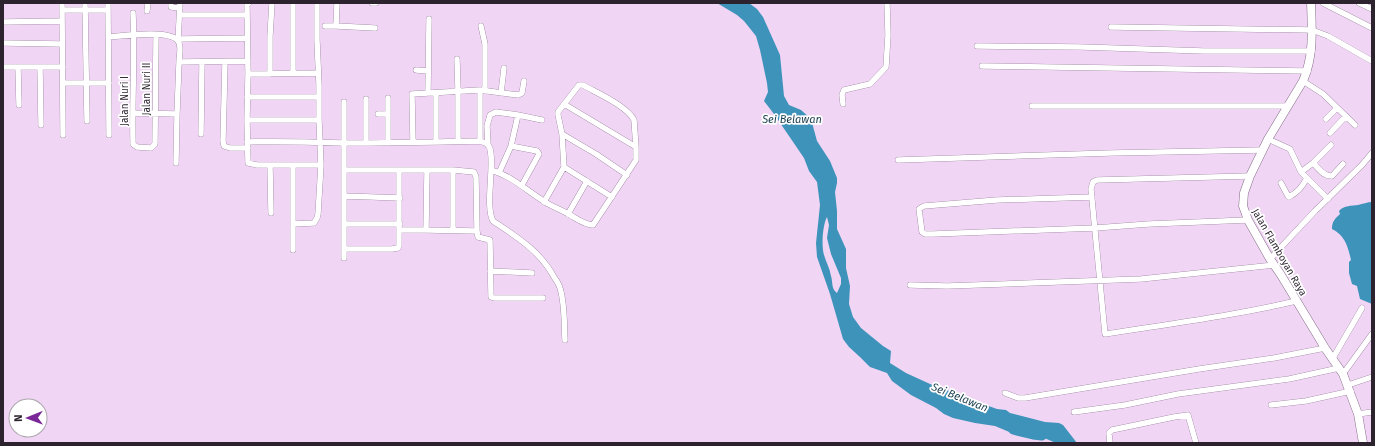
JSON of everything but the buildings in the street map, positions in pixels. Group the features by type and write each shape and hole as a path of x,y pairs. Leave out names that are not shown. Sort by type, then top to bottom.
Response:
{"main road":[{"name":"Jalan Flamboyan Raya","path":"1311,3 1312,51 1308,71 1268,139 1250,176 1243,199 1243,206 1248,220 1272,262 1324,348 1333,358 1341,371 1358,414 1364,443"}],"street":[{"path":"62,3 63,135"},
{"path":"85,3 86,121"},
{"path":"108,3 109,135"},
{"path":"147,11 148,3"},
{"path":"171,3 171,7 180,5 176,163"},
{"path":"249,3 247,5 248,163 253,165 321,165"},
{"path":"270,74 272,3"},
{"path":"293,3 293,74"},
{"path":"293,224 311,224 314,223 317,218 321,165 317,3"},
{"path":"336,26 337,3"},
{"path":"843,104 842,95 844,90 870,84 886,67 888,35 887,3"},
{"path":"1323,3 1372,28"},
{"path":"1359,3 1372,9"},
{"path":"63,10 108,10"},
{"name":"Jalan Nuri I","path":"133,13 133,144 137,147 149,148 155,144"},
{"path":"180,15 247,15"},
{"path":"428,93 429,19"},
{"path":"3,22 62,21"},
{"path":"325,26 375,28"},
{"path":"480,141 485,44 481,26"},
{"path":"1111,27 1312,30 1328,36 1372,61"},
{"path":"109,37 134,34 171,36 178,40 247,38"},
{"name":"Jalan Nuri II","path":"155,144 156,35"},
{"path":"3,43 62,44"},
{"path":"978,46 1081,47 1204,51 1312,51"},
{"path":"457,59 458,141"},
{"path":"179,62 248,61"},
{"path":"201,134 202,62"},
{"path":"225,62 224,146 230,148 248,148"},
{"path":"982,66 1308,71"},
{"path":"3,67 63,67"},
{"path":"40,67 41,125"},
{"path":"18,68 19,105"},
{"path":"501,93 504,68"},
{"path":"416,70 428,71"},
{"path":"248,74 318,73"},
{"path":"413,142 412,94 458,90 483,90 520,95 524,81"},
{"path":"1303,81 1323,94 1355,125"},
{"path":"63,83 109,83"},
{"path":"491,170 522,185 544,202 588,225 592,225 636,160 634,120 632,116 581,84 579,85 564,104 558,115 562,134 564,167 544,202"},
{"path":"436,93 436,142"},
{"path":"247,97 319,97"},
{"path":"388,98 388,142"},
{"path":"366,99 366,143"},
{"path":"344,102 344,258"},
{"path":"564,104 636,147"},
{"path":"1032,106 1288,106"},
{"path":"1326,118 1337,108"},
{"path":"542,120 496,112 490,115 487,126 491,170 490,201 492,218 494,221 518,237 531,248 550,269 560,287 565,340"},
{"path":"133,113 177,114"},
{"path":"378,114 388,114"},
{"path":"499,173 511,146 518,115"},
{"path":"1330,133 1346,116"},
{"path":"247,120 319,120"},
{"path":"562,134 596,154 627,175"},
{"path":"1268,139 1290,149 1301,172 1328,199"},
{"path":"247,142 282,140 344,143 480,141 488,145"},
{"path":"1301,172 1313,163 1330,145"},
{"path":"511,146 539,152 539,156 522,185"},
{"path":"898,160 1263,150"},
{"path":"910,285 942,286 1141,280 1272,262 1315,211 1372,153"},
{"path":"1313,163 1326,176 1329,177 1332,176 1344,164"},
{"path":"270,165 271,213"},
{"path":"293,165 293,250"},
{"path":"564,167 612,197"},
{"path":"344,170 472,171 475,174 476,231 478,237 490,240 491,297 543,298"},
{"path":"426,230 427,170"},
{"path":"453,170 453,231"},
{"path":"344,249 398,248 400,244 399,171"},
{"path":"1250,176 1097,180 1093,182 1091,186 1105,334 1216,317 1296,301"},
{"path":"1282,183 1289,197 1302,188 1307,178"},
{"path":"568,214 587,181"},
{"path":"345,196 400,198"},
{"path":"1092,197 997,200 924,206 920,208 919,211 922,232 925,234 1095,228 1248,220"},
{"path":"344,224 426,230 476,231"},
{"path":"490,271 532,273"},
{"path":"1333,358 1362,308"},
{"path":"1074,412 1124,405 1178,394 1341,371 1372,334"},
{"path":"1005,393 1018,398 1025,398 1274,358 1324,348"},
{"path":"1271,405 1306,401 1349,388 1372,377"},
{"path":"1358,414 1372,412"},
{"path":"1110,443 1109,433 1112,430 1188,415 1196,443"}],"water":[{"name":"Sei Belawan","path":"717,3 749,3 757,9 763,17 780,55 784,96 789,105 801,110 811,119 817,141 830,161 837,178 835,192 837,229 846,249 846,268 850,286 849,304 853,317 861,328 891,351 890,363 906,373 941,389 959,393 966,398 997,409 1006,410 1010,413 1045,422 1059,423 1063,425 1077,443 1056,443 1042,437 1033,437 1027,433 1014,434 995,426 953,418 911,395 892,381 887,373 870,367 849,347 843,339 830,294 817,257 816,243 820,205 817,182 809,171 804,158 764,101 768,92 767,83 756,36 737,15","holes":["827,217 829,225 827,238 831,254 841,278 841,284 837,293 833,287 823,251 824,224"]},
{"path":"1372,202 1372,304 1360,299 1357,286 1352,284 1349,273 1349,262 1351,260 1347,246 1343,238 1332,229 1332,226 1335,219 1340,214 1339,211 1341,209 1348,206"}],"waterway":[{"name":"Sei Belawan","path":"1013,430 1042,436"}]}
